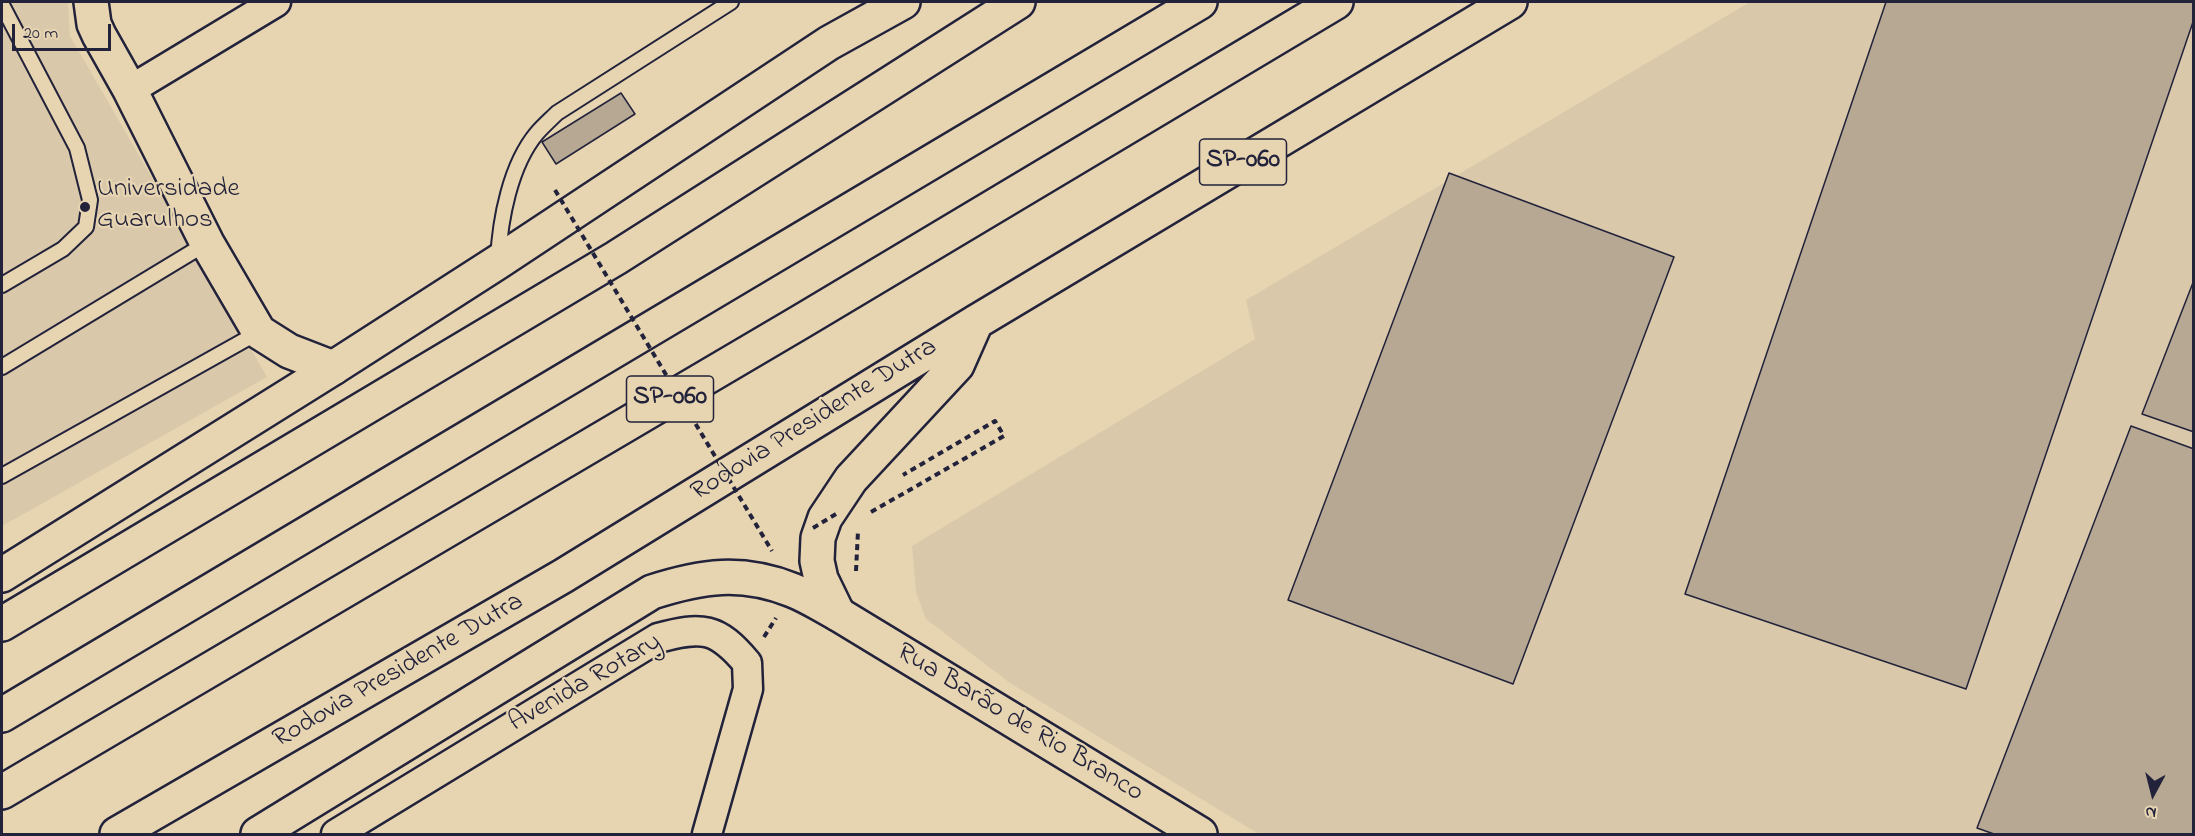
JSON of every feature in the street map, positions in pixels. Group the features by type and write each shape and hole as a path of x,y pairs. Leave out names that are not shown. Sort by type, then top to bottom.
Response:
{"main road":[{"path":"91,2 94,24 99,35 130,90 207,243 259,332 289,351 333,368"},
{"path":"830,43 870,2"},
{"path":"2,575 498,262 830,43 903,2"},
{"path":"2,624 616,258 1018,2"},
{"name":"SP-060","path":"2,715 1200,2"},
{"name":"SP-060","path":"2,792 802,321 1335,2"},
{"name":"Rodovia Presidente Dutra","path":"117,834 563,576 975,322 1510,2"},
{"path":"838,614 821,579 817,561 818,538 825,518 851,479 957,365 975,322"},
{"name":"Rua Barão de Rio Branco","path":"258,834 652,592 686,581 717,576 755,578 793,590 838,614 1200,834"}],"street":[{"path":"130,90 276,2"},
{"name":"Avenida Rotary","path":"336,834 658,638 682,631 704,631 721,636 747,663"},
{"path":"707,834 748,688 747,663"}],"lane":[{"path":"498,262 499,235 513,182 523,156 536,134 557,113 731,2"},
{"path":"2,5 77,148 90,200 86,227 71,242 2,285"},
{"path":"2,367 207,243"},
{"path":"2,476 259,332"}],"path":[{"path":"555,189 772,551"},
{"path":"870,513 1004,436 996,421 896,479"},
{"path":"813,528 846,508"},
{"path":"747,663 793,590"}],"shaded area":[{"name":"Universidade Guarulhos","path":"2,2 68,2 70,36 267,377 2,526"},
{"path":"1750,2 2193,2 2193,834 1259,834 1010,683 926,619 916,592 912,546 1255,339 1246,300"}],"building":[{"path":"1886,2 2194,2 2194,19 1966,689 1685,594"},
{"path":"621,93 635,114 556,164 542,142"},
{"path":"1449,173 1674,257 1513,684 1288,600"},
{"path":"2194,280 2194,432 2142,414"},
{"path":"2131,426 2194,449 2194,834 1994,834 1977,828"}],"place":[{"name":"Universidade Guarulhos","path":"85,207"}]}
